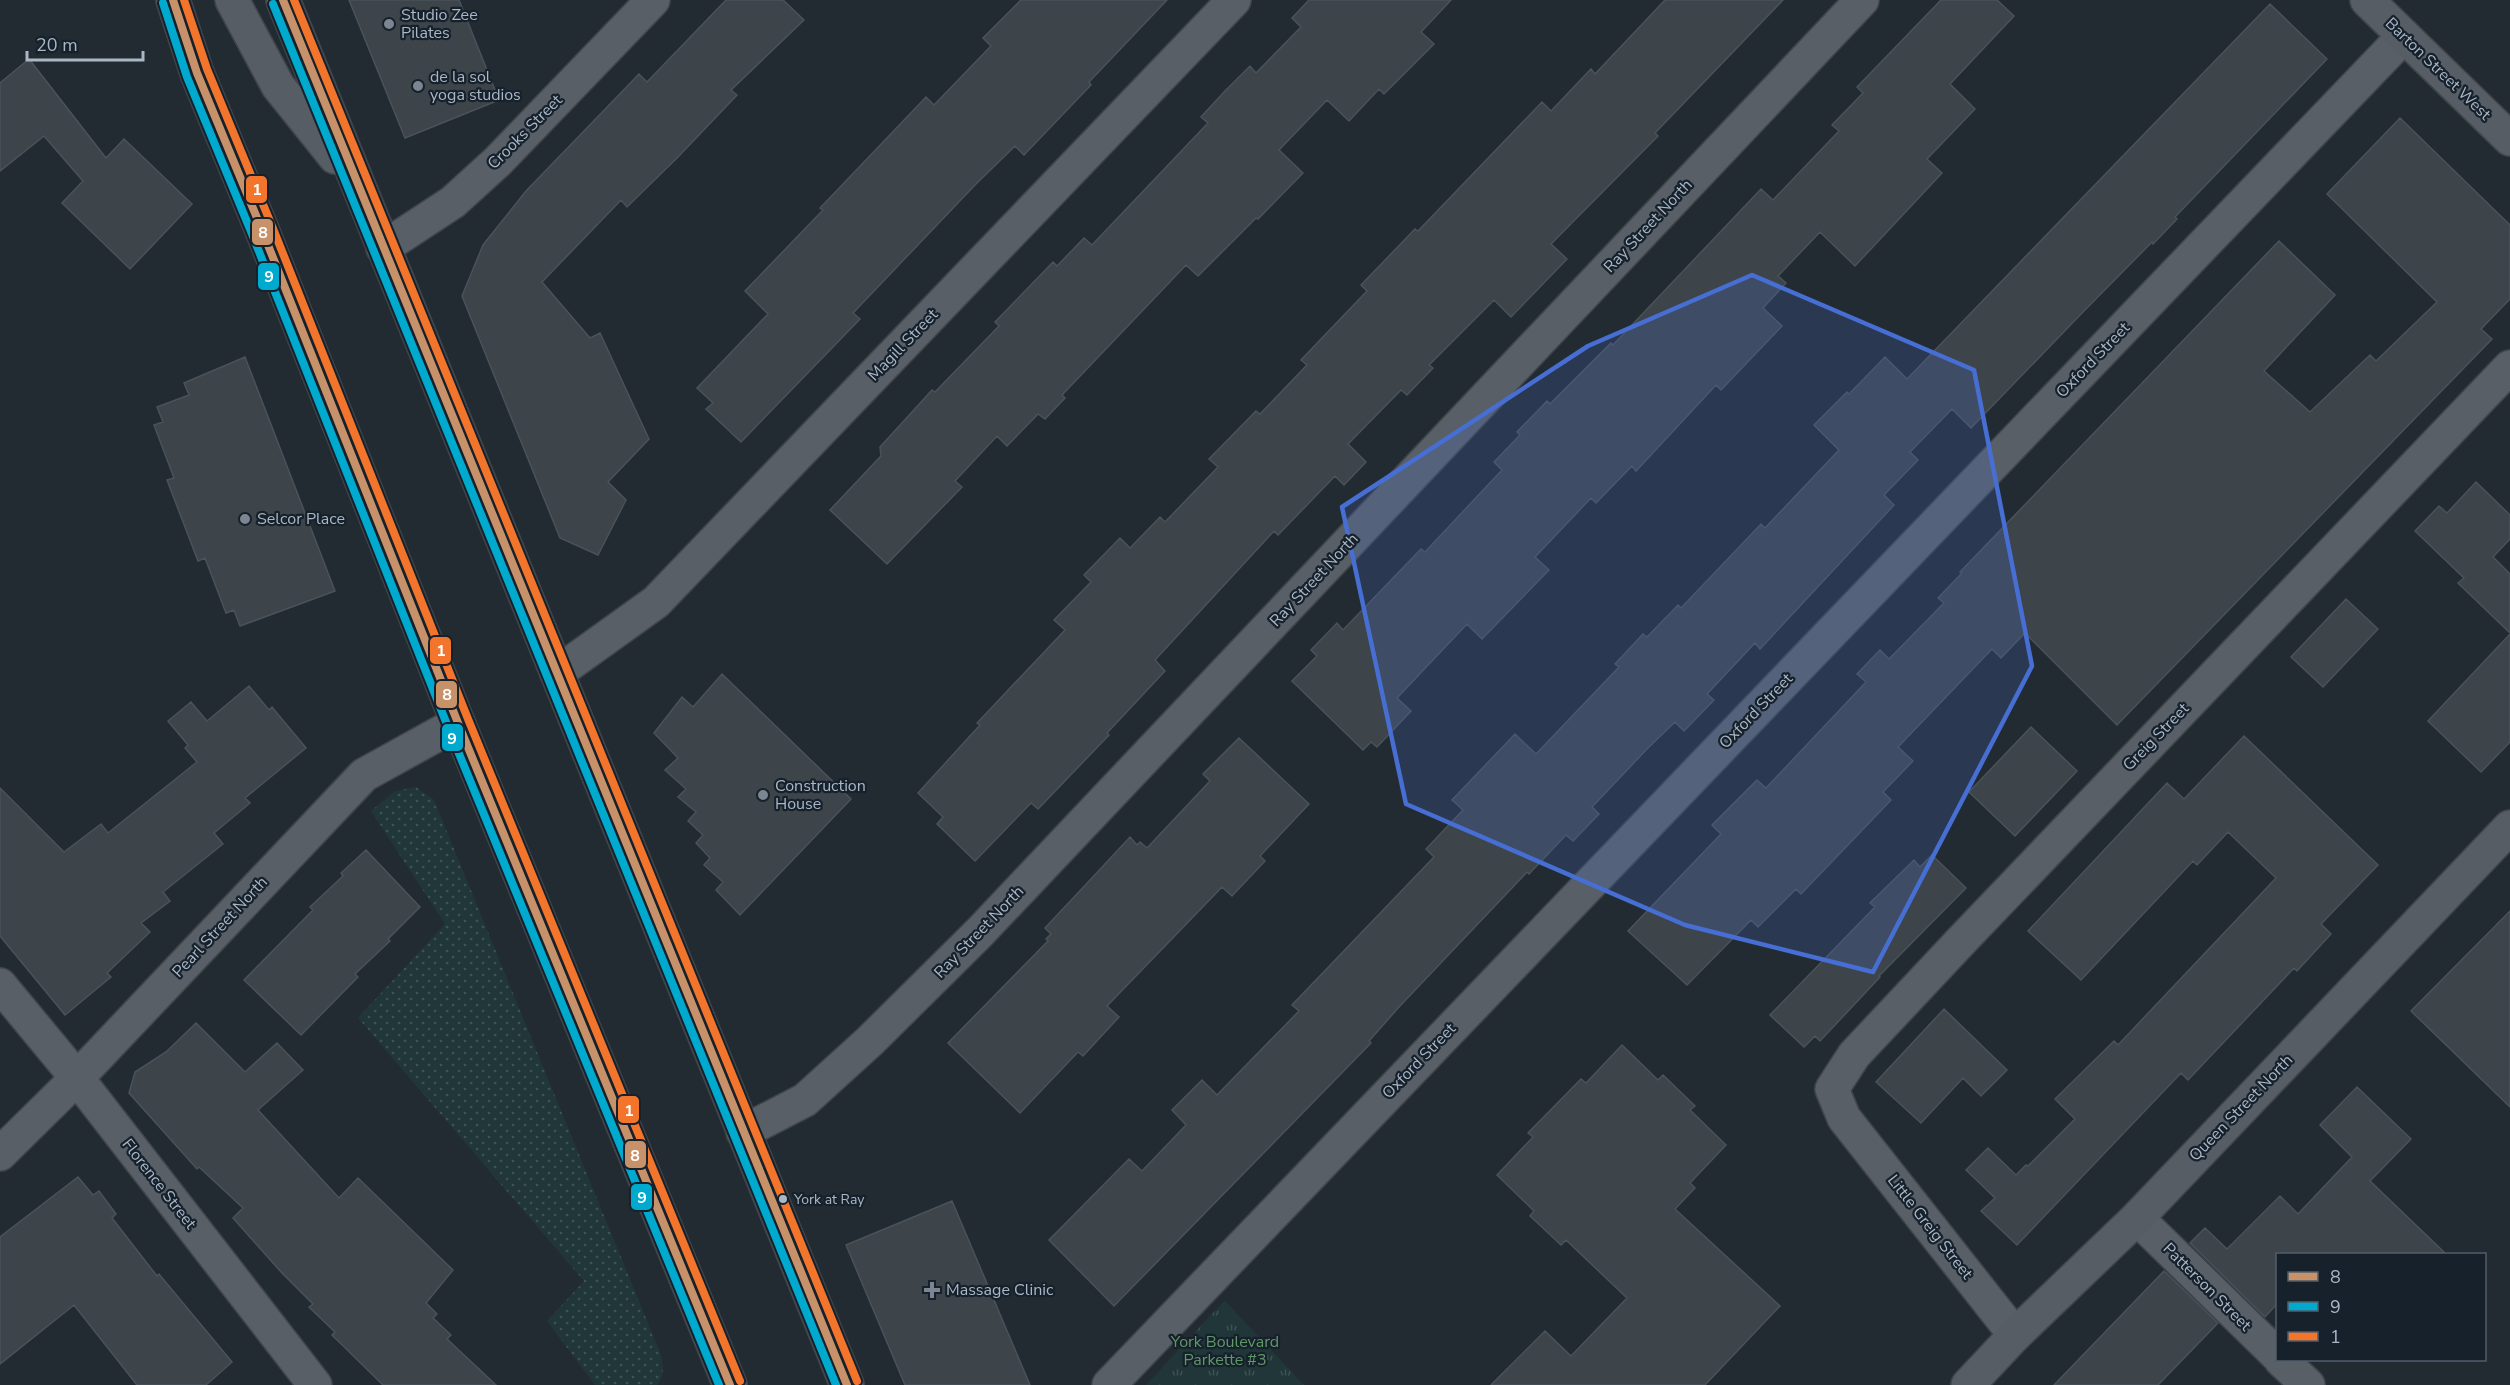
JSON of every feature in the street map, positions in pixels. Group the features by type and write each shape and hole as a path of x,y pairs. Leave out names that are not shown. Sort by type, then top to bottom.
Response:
{"main road":[{"path":"173,0 197,73 262,230 458,723 730,1385"},
{"path":"232,0 278,86 357,184"},
{"path":"283,0 847,1385"},
{"name":"Barton Street West","path":"2367,0 2510,139"},
{"name":"Queen Street North","path":"1968,1385 2015,1335 2137,1218 2510,827"}],"street":[{"name":"Crooks Street","path":"383,248 453,202 498,161 653,0"},
{"name":"Magill Street","path":"557,673 656,602 1234,0"},
{"name":"Ray Street North","path":"743,1132 805,1100 870,1041 980,932 1862,0"},
{"name":"Oxford Street","path":"1109,1385 2404,36"},
{"name":"Greig Street","path":"1844,1118 1832,1089 1854,1055 2510,367"},
{"name":"Pearl Street North","path":"0,1154 77,1078 364,775 458,723"},
{"name":"Florence Street","path":"0,985 77,1078 315,1385"},
{"name":"Little Greig Street","path":"1844,1118 2015,1335"},
{"name":"Patterson Street","path":"2137,1218 2276,1355"},
{"name":"Patterson Street","path":"2282,1361 2308,1385"}],"highlighted area":[{"path":"1752,275 1974,370 2032,666 1873,972 1685,925 1406,804 1342,507 1588,346"}],"green space":[{"path":"416,787 434,800 661,1355 663,1367 657,1385 595,1385 547,1321 584,1281 358,1018 445,924 371,811 395,791"},
{"name":"York Boulevard Parkette #3","path":"1225,1301 1304,1385 1146,1385"}],"building":[{"path":"349,0 459,0 499,100 405,138"},
{"path":"726,0 783,0 804,20 731,90 737,95 678,157 627,207 621,200 542,282 590,338 600,333 649,439 608,482 626,500 598,555 560,538 462,296 483,245 526,191 639,74 647,82"},
{"path":"1021,0 1167,0 1024,155 1015,146 976,184 853,313 860,319 741,442 706,409 713,403 697,388 768,314 745,291 926,97 934,105 991,46 983,38"},
{"path":"1309,0 1451,0 1421,32 1434,44 1384,94 1379,89 1349,121 1327,100 1279,150 1303,173 1198,276 1186,265 1062,395 1065,398 1045,419 1038,414 1007,446 997,436 955,481 962,487 887,564 830,510 881,456 880,447 932,390 935,392 999,326 995,322 1053,262 1057,266 1084,238 1092,245 1208,123 1201,117 1225,91 1250,66 1256,73 1301,27 1292,18"},
{"path":"1665,0 1783,0 1655,133 1658,136 1551,244 1567,259 1511,317 1494,300 1429,365 1433,368 1407,395 1401,390 1348,444 1366,462 1344,485 1335,476 1278,535 1274,531 1155,660 1165,671 1107,733 1109,735 1038,809 1031,803 975,861 937,824 943,817 918,793 980,725 977,723 1065,630 1054,620 1091,582 1084,575 1120,538 1130,548 1160,517 1165,522 1218,467 1209,459 1256,411 1260,414 1307,365 1301,360 1367,291 1361,285 1415,229 1418,231 1542,102 1551,111 1591,69 1595,74"},
{"path":"1941,0 1997,0 2014,16 1950,84 1975,109 1927,159 1942,173 1855,266 1820,232 1778,276 1786,283 1763,308 1782,326 1721,390 1716,385 1636,471 1632,466 1596,503 1591,498 1535,557 1549,570 1482,639 1467,624 1397,698 1411,711 1377,747 1371,742 1363,750 1292,681 1317,656 1311,650 1337,623 1343,630 1421,549 1425,552 1502,470 1494,462 1520,435 1517,432 1547,401 1550,404 1611,343 1613,345 1761,189 1773,200 1839,131 1832,125 1863,93 1857,87"},
{"path":"2270,4 2327,59 2175,217 2177,219 2153,244 2152,242 1971,428 1952,409 1910,452 1918,460 1884,495 1894,505 1760,649 1755,643 1707,694 1714,700 1684,731 1675,722 1647,749 1592,807 1599,814 1573,841 1566,835 1529,874 1527,872 1399,1007 1369,1041 1371,1043 1114,1306 1049,1240 1129,1159 1142,1171 1186,1125 1172,1110 1202,1080 1217,1095 1299,1011 1292,1005 1434,857 1426,849 1463,810 1452,800 1515,734 1536,754 1619,667 1615,664 1643,634 1647,637 1678,605 1681,608 1761,524 1765,528 1839,450 1814,425 1847,392 1849,394 1885,357 1907,379"},
{"path":"29,59 106,158 124,139 192,204 130,269 62,203 83,181 44,136 0,171 0,83"},
{"path":"2400,118 2510,225 2510,299 2481,329 2492,339 2117,725 2025,633 2001,658 1992,649 1898,747 1913,761 1883,792 1891,800 1801,894 1796,889 1758,927 1751,920 1687,985 1628,931 1721,834 1712,825 1757,780 1766,788 1866,682 1857,674 1880,650 1889,659 1944,603 1938,598 1962,573 1960,572 2279,241 2335,295 2264,371 2310,412 2370,355 2376,361 2437,302 2327,194"},
{"name":"Selcor Place","path":"245,357 335,591 240,626 234,610 226,613 205,558 198,561 167,480 174,478 154,425 163,422 157,407 189,395 184,383"},
{"path":"2476,482 2510,515 2510,539 2493,557 2510,574 2510,633 2458,583 2464,578 2415,531 2439,506 2447,513"},
{"path":"2346,599 2378,629 2323,687 2291,657"},
{"path":"2510,634 2510,742 2481,772 2428,721"},
{"name":"Construction House","path":"722,674 851,799 740,915 716,890 723,882 704,865 710,858 696,843 703,835 688,821 696,812 678,797 686,789 665,770 678,758 654,733 682,697 693,707"},
{"path":"249,686 269,710 272,707 306,748 245,798 250,803 214,833 223,844 163,892 170,901 141,923 150,932 107,973 111,977 65,1015 0,936 0,788 64,852 101,824 108,833 197,762 185,748 188,745 168,721 191,702 207,721"},
{"path":"2031,727 2077,771 2015,836 1969,792"},
{"path":"2244,736 2378,865 2321,924 2331,934 2297,971 2294,968 2188,1080 2181,1073 2017,1245 1981,1211 1995,1198 1966,1170 1988,1148 2016,1175 2026,1165 2028,1166 2075,1119 2055,1099 2114,1041 2118,1045 2276,878 2228,832 2197,865 2193,861 2081,980 2028,931 2167,783 2184,799"},
{"path":"1239,738 1309,804 1260,856 1265,861 1232,896 1222,887 1107,1006 1119,1017 1083,1056 1078,1052 1020,1113 948,1043 1048,941 1046,939 1051,934 1045,928 1130,837 1137,845 1140,842 1147,848 1210,781 1203,774"},
{"path":"366,850 420,907 388,939 390,941 355,974 358,977 301,1035 244,980 313,910 310,907 343,876 341,873"},
{"path":"1932,855 1966,888 1879,976 1820,1041 1815,1036 1804,1047 1770,1015 1875,907 1870,903 1914,860 1920,867"},
{"path":"2510,911 2510,1107 2411,1011"},
{"path":"1944,1009 2007,1070 1981,1096 1963,1078 1921,1123 1876,1082"},
{"path":"196,1023 245,1072 277,1043 303,1070 258,1110 339,1198 358,1178 453,1270 426,1303 437,1314 433,1318 451,1335 447,1339 496,1385 383,1385 332,1335 335,1332 309,1307 313,1304 233,1218 243,1208 199,1167 197,1169 129,1093 135,1072 166,1052"},
{"path":"1622,1045 1658,1080 1663,1075 1695,1106 1690,1110 1726,1145 1690,1183 1695,1188 1675,1209 1780,1306 1705,1385 1491,1385 1545,1331 1571,1356 1627,1298 1566,1240 1561,1245 1530,1216 1534,1211 1497,1175 1533,1137 1528,1133 1581,1079 1586,1083"},
{"path":"2357,1087 2411,1139 2370,1181 2445,1253 2276,1253 2276,1305 2265,1317 2190,1243 2205,1228 2227,1249 2280,1196 2298,1214 2352,1157 2320,1125"},
{"path":"78,1177 93,1195 99,1191 116,1214 112,1218 157,1276 159,1274 232,1362 206,1385 137,1385 74,1305 0,1364 0,1237"},
{"path":"952,1201 1030,1385 905,1385 846,1245"},
{"path":"2164,1271 2218,1323 2158,1385 2054,1385"}],"transit line":[{"name":"8","path":"173,0 197,73 262,230 458,723 730,1385"},
{"name":"1","path":"184,0 207,69 272,226 468,719 740,1381"},
{"name":"8","path":"283,0 847,1385"},
{"name":"1","path":"294,0 857,1381"},
{"name":"9","path":"163,3 187,77 252,234 448,727 719,1385"},
{"name":"9","path":"273,4 836,1385"}],"place":[{"name":"Studio Zee Pilates","path":"389,24"},
{"name":"de la sol yoga studios","path":"418,86"},
{"name":"Selcor Place","path":"245,519"},
{"name":"Construction House","path":"763,795"},
{"name":"York at Ray","path":"783,1199"},
{"name":"Massage Clinic","path":"932,1290"}]}
